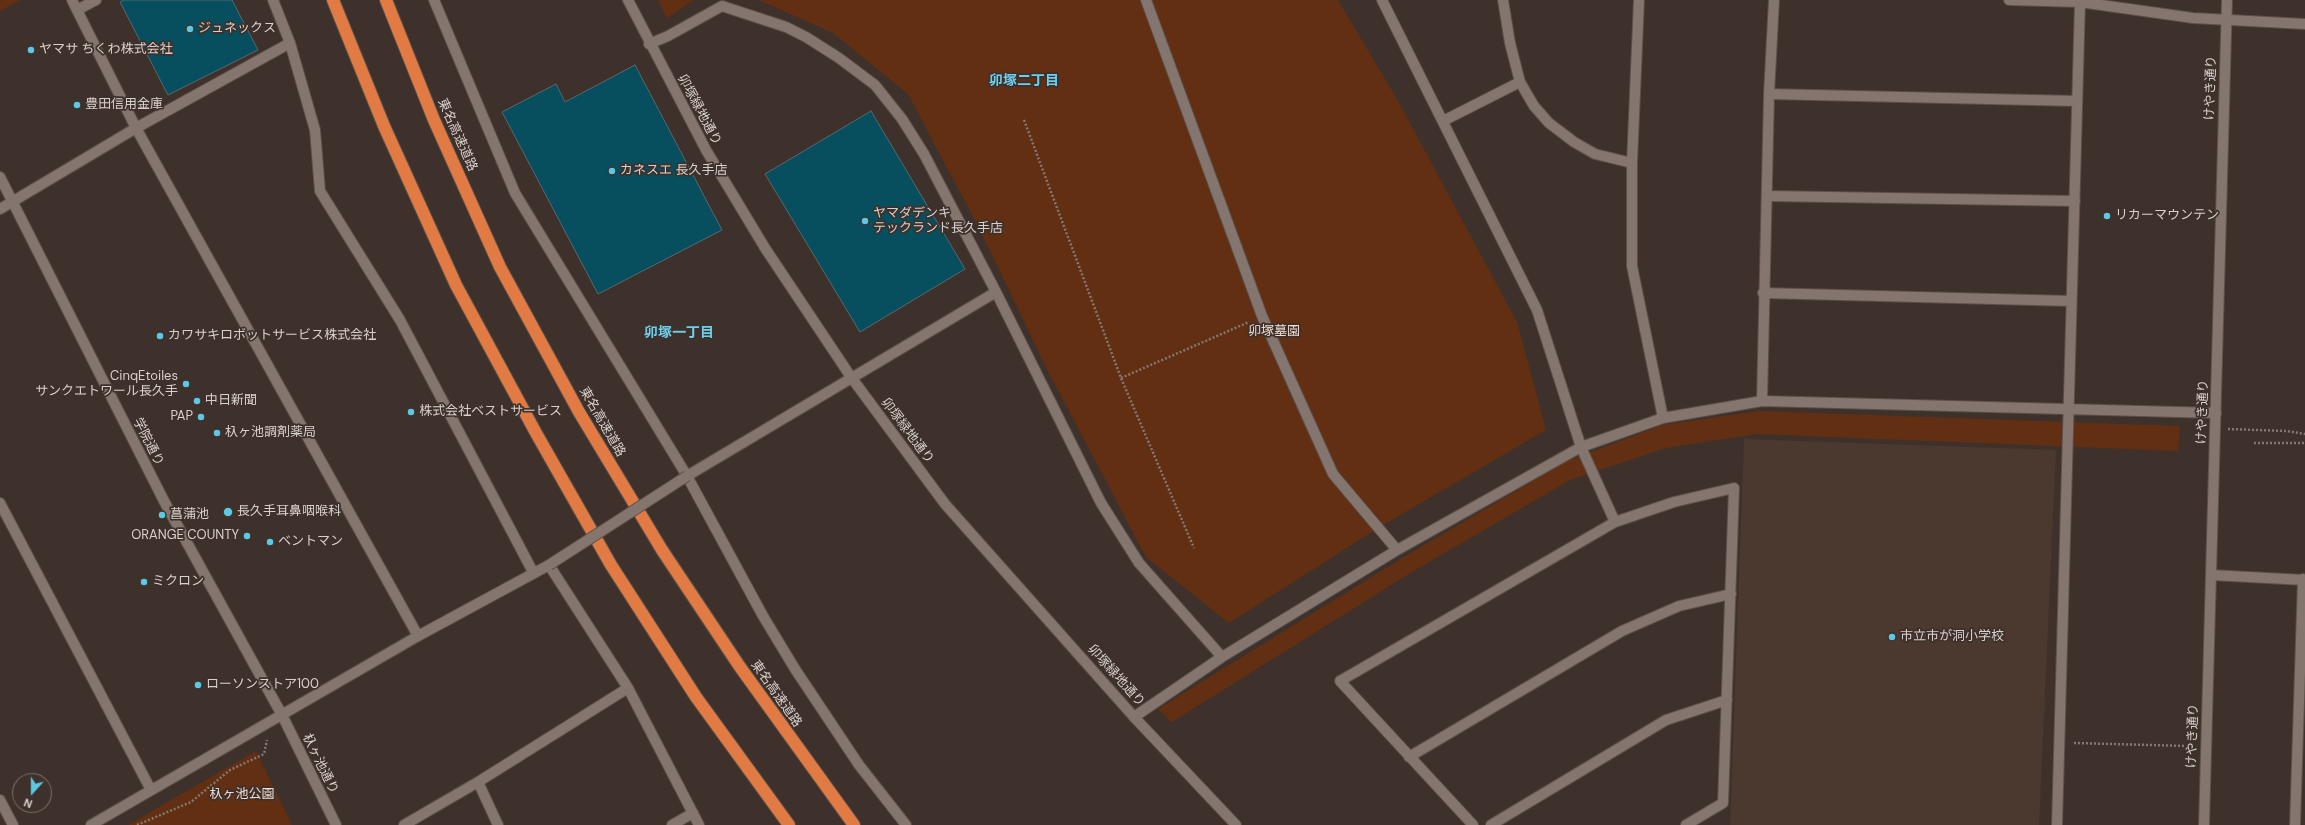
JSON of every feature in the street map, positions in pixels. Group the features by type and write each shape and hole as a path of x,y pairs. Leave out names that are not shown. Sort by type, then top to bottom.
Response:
{"highway":[{"path":"333,0 384,126 456,285 536,432 611,565 696,697 788,825"},
{"name":"東名高速道路","path":"386,0 434,120 500,267 579,412 662,550 705,615 802,755 854,825"}],"street":[{"path":"72,0 136,128 418,636"},
{"path":"77,10 96,0"},
{"path":"273,0 290,43 315,130 320,192 400,320 533,572"},
{"path":"434,0 514,193 687,476 763,616 795,669 860,765 906,825"},
{"name":"卯塚緑地通り","path":"628,0 649,44 706,150 757,235 851,378 945,504 1134,716 1236,825"},
{"path":"1146,0 1262,316 1333,474 1397,550"},
{"path":"1382,0 1537,310 1581,447 1615,522"},
{"path":"1503,0 1510,43 1520,82 1534,106 1549,123 1574,142 1595,154 1632,163"},
{"path":"1639,0 1632,163 1632,266 1663,418"},
{"path":"1762,401 1763,293 1769,94 1774,0"},
{"path":"2008,0 2080,2 2226,21 2305,24"},
{"name":"けやき通り","path":"2204,825 2227,0"},
{"path":"2057,825 2080,2"},
{"path":"649,44 668,36 722,6 786,27 839,58 875,85 902,119 924,154 996,292 1101,503 1139,563 1222,657"},
{"path":"0,209 136,128 290,43"},
{"path":"1443,121 1520,82"},
{"path":"1769,94 2077,101"},
{"name":"学院通り","path":"0,177 164,501 282,715"},
{"path":"1767,196 2075,202"},
{"path":"91,825 418,636 533,572 549,565 687,476 996,292"},
{"path":"1763,293 2071,301"},
{"path":"1134,716 1222,657 1397,550 1581,447 1663,418 1762,401 2216,413"},
{"path":"1473,825 1340,681 1615,522 1674,502 1734,488 1723,803 1686,825"},
{"path":"0,503 151,790"},
{"path":"549,565 628,688 699,825"},
{"path":"2211,575 2304,579 2295,825"},
{"path":"1409,757 1622,631 1679,606 1731,594"},
{"path":"404,825 478,782 628,688"},
{"path":"1491,825 1666,720 1727,700"},
{"name":"杁ヶ池通り","path":"282,715 336,825"},
{"path":"478,782 498,825"},
{"path":"0,800 13,825"},
{"path":"672,825 693,813"}],"path":[{"path":"1024,120 1122,378 1194,548"},
{"path":"1122,378 1262,316"},
{"path":"2215,428 2287,431 2305,434"},
{"path":"2254,443 2305,443"},
{"path":"137,825 191,802 230,770 264,754 267,738"},
{"path":"2059,742 2186,746"}],"shaded area":[{"name":"市立市が洞小学校","path":"1744,439 2056,450 2039,825 1730,825"}],"green space":[{"path":"0,0 20,0 0,11"},
{"path":"658,0 693,0 667,18"},
{"name":"卯塚墓園","path":"759,0 1338,0 1397,99 1517,322 1546,430 1378,528 1229,623 1146,557 1048,371 978,226 908,94 833,33"},
{"path":"1759,411 2180,426 2178,451 1756,434 1666,448 1570,480 1412,572 1172,722 1158,709 1404,557 1565,462 1662,425"},
{"name":"杁ヶ池公園","path":"256,751 292,825 128,825"}],"building":[{"path":"124,0 232,0 258,50 168,95 120,2"},
{"name":"カネスエ 長久手店","path":"635,65 722,230 598,294 502,112 556,84 565,102"},
{"name":"ヤマダデンキ テックランド長久手店","path":"871,111 965,269 860,332 765,174"}],"place":[{"name":"ジュネックス","path":"190,29"},
{"name":"ヤマサ ちくわ株式会社","path":"31,50"},
{"name":"豊田信用金庫","path":"77,105"},
{"name":"カネスエ 長久手店","path":"612,171"},
{"name":"リカーマウンテン","path":"2107,216"},
{"name":"ヤマダデンキ テックランド長久手店","path":"865,221"},
{"name":"カワサキロボットサービス株式会社","path":"160,336"},
{"name":"CinqEtoiles サンクエトワール長久手","path":"186,384"},
{"name":"中日新聞","path":"197,401"},
{"name":"株式会社ベストサービス","path":"411,412"},
{"name":"PAP","path":"201,417"},
{"name":"杁ヶ池調剤薬局","path":"217,433"},
{"name":"長久手耳鼻咽喉科","path":"228,512"},
{"name":"菖蒲池","path":"162,515"},
{"name":"ORANGE COUNTY","path":"247,536"},
{"name":"ベントマン","path":"270,542"},
{"name":"ミクロン","path":"144,582"},
{"name":"市立市が洞小学校","path":"1892,637"},
{"name":"ローソンストア100","path":"198,685"}],"district":[{"name":"卯塚二丁目","path":"1024,81"},
{"name":"卯塚一丁目","path":"679,333"}]}
